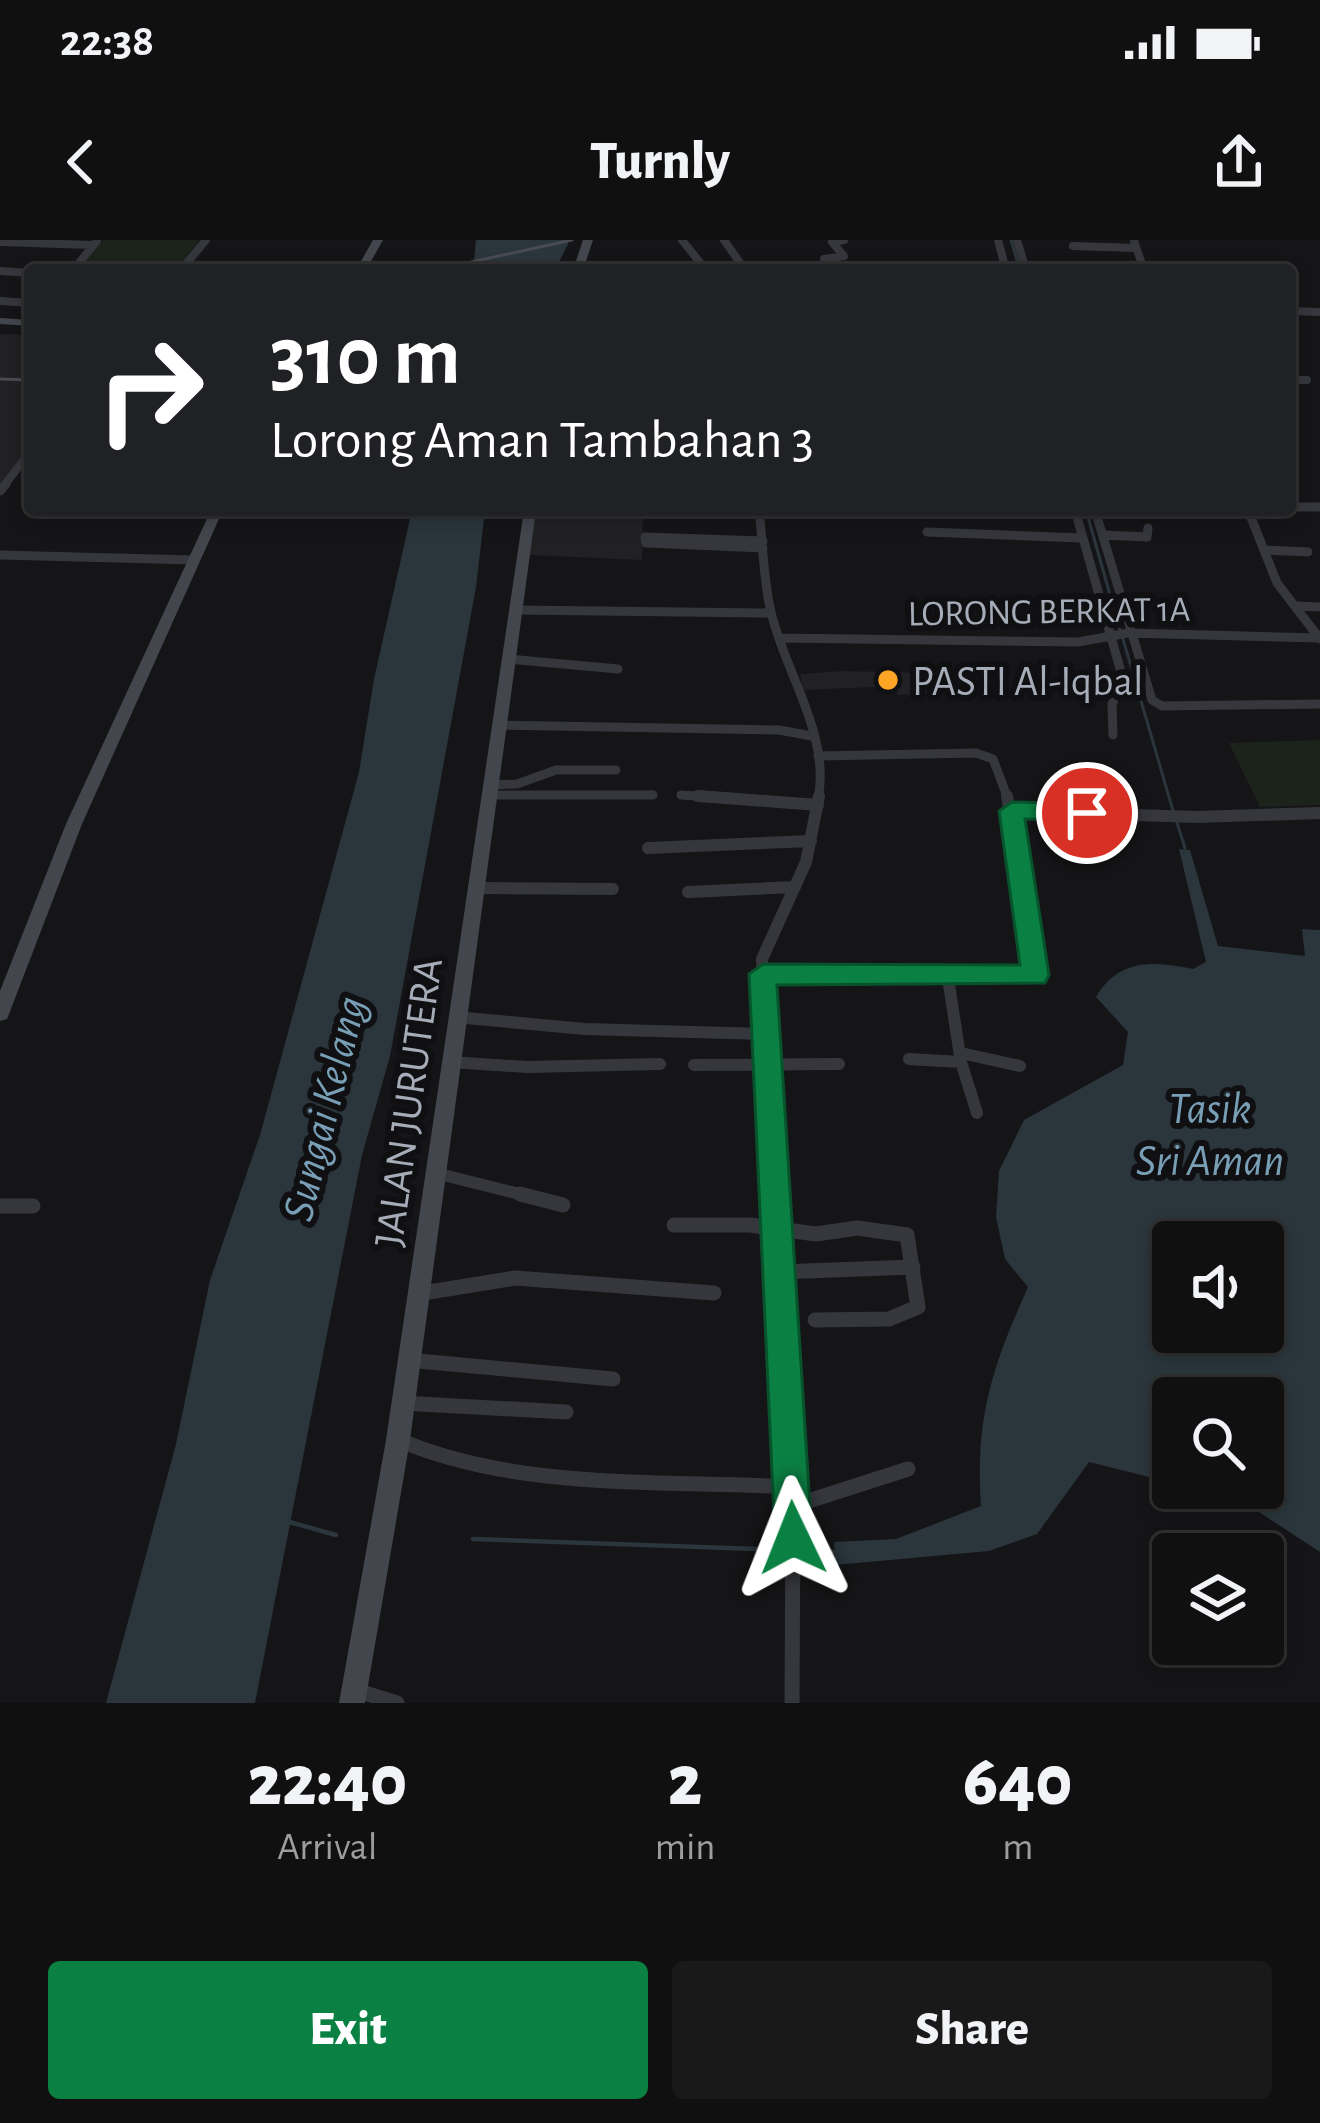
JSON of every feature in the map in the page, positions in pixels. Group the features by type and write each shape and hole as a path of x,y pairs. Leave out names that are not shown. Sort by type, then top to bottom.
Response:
{"street":[{"path":"187,264 206,240"},
{"path":"682,240 701,264"},
{"path":"812,244 844,240"},
{"path":"0,242 96,243"},
{"path":"824,259 844,256 832,242"},
{"path":"1073,246 1135,244"},
{"path":"1296,380 1307,380"},
{"path":"0,491 24,460"},
{"path":"0,1014 74,824 214,516"},
{"name":"JALAN JURUTERA","path":"353,1696 398,1440 529,516"},
{"path":"760,516 771,613 818,756 818,805 811,842 762,959 792,1496 793,1703"},
{"path":"1076,516 1121,634 1157,704 1320,704"},
{"path":"1097,516 1121,634 1123,680 1112,704 1113,735"},
{"path":"1250,516 1276,583 1319,638"},
{"path":"1103,535 1150,537 1148,528"},
{"path":"927,532 1082,538"},
{"path":"644,537 763,544 657,544 646,543 644,537"},
{"path":"1264,550 1308,552"},
{"path":"0,555 194,560"},
{"path":"1295,606 1320,607"},
{"path":"516,610 771,613"},
{"name":"LORONG BERKAT 1A","path":"780,638 1078,642 1121,634 1319,638"},
{"path":"508,659 618,669"},
{"path":"499,725 779,730 812,736"},
{"path":"763,974 1029,978 1038,970 1012,811 996,764 983,754 818,756"},
{"path":"489,790 556,770 616,770"},
{"path":"489,790 653,795"},
{"path":"681,795 757,796 818,805"},
{"path":"1012,811 1180,816 1320,813"},
{"path":"648,848 811,842"},
{"path":"688,892 795,887"},
{"path":"474,888 613,889"},
{"path":"948,978 961,1058 977,1113"},
{"path":"455,1016 585,1029 766,1034"},
{"path":"909,1059 961,1058 1020,1066"},
{"path":"449,1062 526,1067 661,1064"},
{"path":"694,1065 838,1064"},
{"path":"434,1173 563,1204"},
{"path":"0,1206 33,1206"},
{"path":"674,1225 816,1234 857,1228 907,1234 918,1307 907,1316 814,1320"},
{"path":"780,1272 913,1267"},
{"path":"416,1294 515,1278 714,1293"},
{"path":"407,1360 613,1378"},
{"path":"401,1402 566,1412"},
{"path":"398,1440 428,1457 792,1496 908,1469"},
{"path":"353,1696 397,1703"}],"shaded area":[{"path":"103,240 200,240 181,264 83,264"},
{"path":"0,334 24,335 24,456 0,487"},
{"path":"535,516 643,516 642,560 529,555"},
{"name":"PASTI Al-Iqbal","path":"800,674 974,674 976,693 898,695 895,686 803,690"},
{"path":"1320,740 1320,805 1260,807 1229,743"}],"water":[{"path":"476,240 568,240 558,264 474,264"},
{"name":"Sungai Kelang","path":"411,516 484,516 476,587 390,1056 362,1155 255,1703 106,1703 176,1444 210,1280 260,1135 359,772 374,679"},
{"name":"Tasik Sri Aman","path":"1179,849 1190,850 1218,946 1305,956 1302,929 1320,930 1320,1552 1254,1509 1284,1509 1284,1377 1152,1377 1152,1478 1089,1462 1037,1534 989,1551 835,1565 834,1542 896,1539 981,1506 981,1446 989,1394 1028,1287 1005,1259 996,1217 999,1171 1024,1120 1123,1065 1128,1032 1096,997 1105,984 1138,965 1193,969 1206,962"}],"waterway":[{"path":"1011,240 1018,264"},
{"path":"1088,516 1120,630"},
{"path":"1123,639 1174,814"},
{"path":"1177,823 1185,848"},
{"path":"286,1521 336,1535"},
{"path":"473,1539 784,1550"},
{"path":"800,1551 838,1552"}],"tram line":[{"path":"462,264 572,240"},
{"path":"0,379 24,380"}],"place":[{"name":"PASTI Al-Iqbal","path":"888,680"}],"route":[{"path":"793,1538 763,974 1029,978 1038,970 1010,823 1012,811 1087,813"}]}
